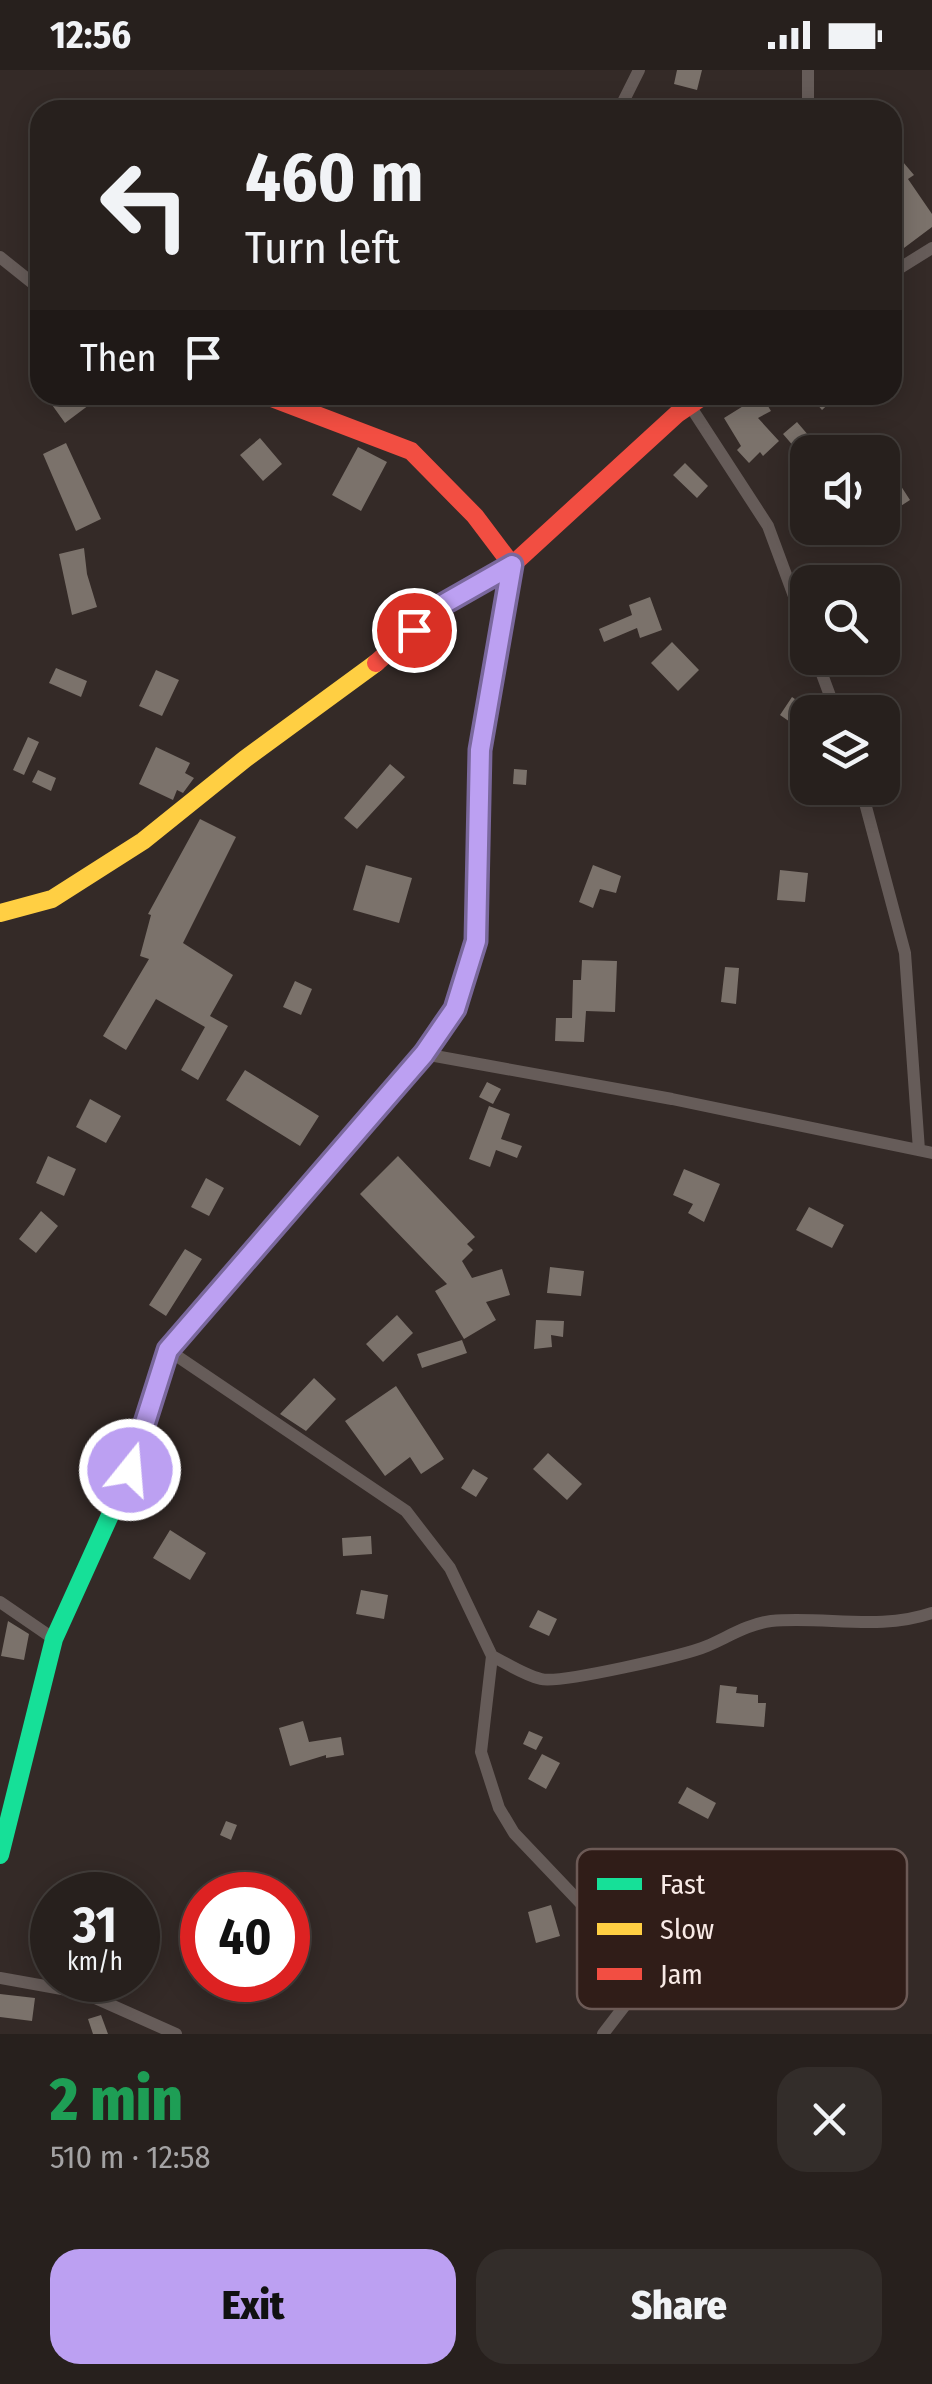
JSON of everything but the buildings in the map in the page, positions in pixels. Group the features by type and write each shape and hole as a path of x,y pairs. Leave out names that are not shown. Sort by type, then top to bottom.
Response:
{"street":[{"path":"624,100 640,70"},
{"path":"808,70 808,100"},
{"path":"902,267 932,248"},
{"path":"0,256 30,281"},
{"path":"0,1855 54,1639 130,1470 168,1350 424,1054 455,1009 476,941 480,750 512,565 475,516 411,451 290,405"},
{"path":"0,913 52,899 143,841 245,759 361,676 440,606 512,565 684,405"},
{"path":"696,405 768,526 790,585"},
{"path":"424,1054 926,1151 905,953 866,805"},
{"path":"168,1350 406,1511 450,1568 492,1656 481,1752 499,1808 514,1832 577,1899"},
{"path":"0,1602 54,1639"},
{"path":"492,1656 544,1680 677,1657 736,1631 768,1622 877,1623 932,1613"},
{"path":"0,1978 84,1993 176,2034"},
{"path":"603,2034 622,2009"}],"traffic: fast":[{"path":"0,1855 54,1639 131,1469 168,1350 342,1148"}],"traffic: slow":[{"path":"0,913 52,899 143,841 245,759 376,663"},
{"path":"342,1148 430,1048 465,986 479,896 480,775"}],"traffic: jam":[{"path":"290,405 411,451 475,516 512,565 480,775"},
{"path":"376,663 440,606 512,565 690,405"}],"route":[{"path":"130,1470 168,1350 424,1054 455,1009 466,980 476,941 480,750 512,565 440,606 414,630"}]}
